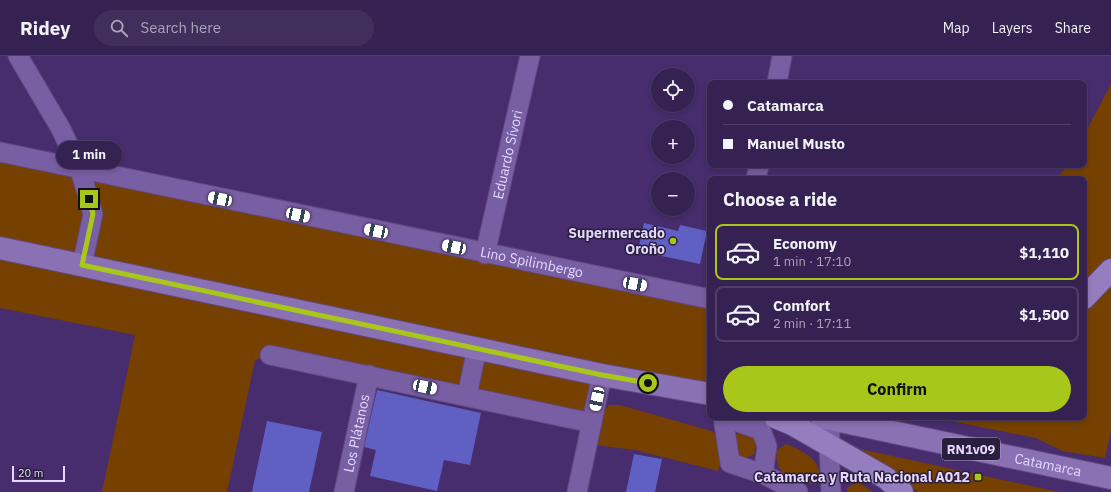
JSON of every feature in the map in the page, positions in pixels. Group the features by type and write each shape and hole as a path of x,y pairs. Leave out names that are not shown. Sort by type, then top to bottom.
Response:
{"highway":[{"path":"1087,295 1111,270"},
{"path":"781,420 886,478 902,492"}],"main road":[{"path":"0,248 602,375 707,392"},
{"name":"Catamarca","path":"836,420 1111,478"}],"street":[{"path":"18,56 61,129 80,170 93,214 82,265"},
{"name":"Eduardo Sívori","path":"485,254 530,56"},
{"path":"776,80 777,57"},
{"name":"Lino Spilimbergo","path":"0,152 485,254 707,298"},
{"path":"467,396 477,348"},
{"path":"270,356 369,375 592,423"},
{"name":"Los Plátanos","path":"344,492 369,375"},
{"path":"577,492 602,375"},
{"path":"723,420 730,463 763,474 798,492"},
{"path":"732,420 761,430 767,446 763,474"},
{"path":"826,420 831,492"}],"shaded area":[{"path":"1111,84 1111,270 1087,295 1087,176 1059,176 1065,168 1087,168 1087,129"},
{"path":"0,152 707,298 707,393 602,375 592,423 270,355 255,360 227,492 102,492 135,335 0,308"},
{"path":"1111,282 1111,431 1105,458 1062,451 1036,438 945,420 1087,420 1087,306"},
{"path":"609,405 620,405 711,431 719,436 721,460 718,471 635,450 595,445 602,414"},
{"path":"738,433 747,434 755,439 756,446 754,454 748,457 741,457 735,451 734,436"},
{"path":"786,444 806,453 816,463 819,469 819,476 816,484 808,484 793,480 782,472 778,466 777,450"},
{"path":"860,449 1059,492 918,492 888,468"},
{"path":"858,482 873,492 848,492 846,488"}],"building":[{"name":"Supermercado Oroño","path":"644,223 678,231 680,225 707,231 700,264 638,251"},
{"path":"377,390 481,413 470,465 444,460 437,491 370,476 376,450 364,447"},
{"path":"267,421 322,432 309,492 252,492"},
{"path":"634,454 662,459 655,492 626,492"}],"place":[{"name":"Supermercado Oroño","path":"673,241"},
{"name":"Catamarca y Ruta Nacional A012","path":"978,477"}],"route":[{"path":"89,199 93,214 82,265 602,375 648,383"}]}
